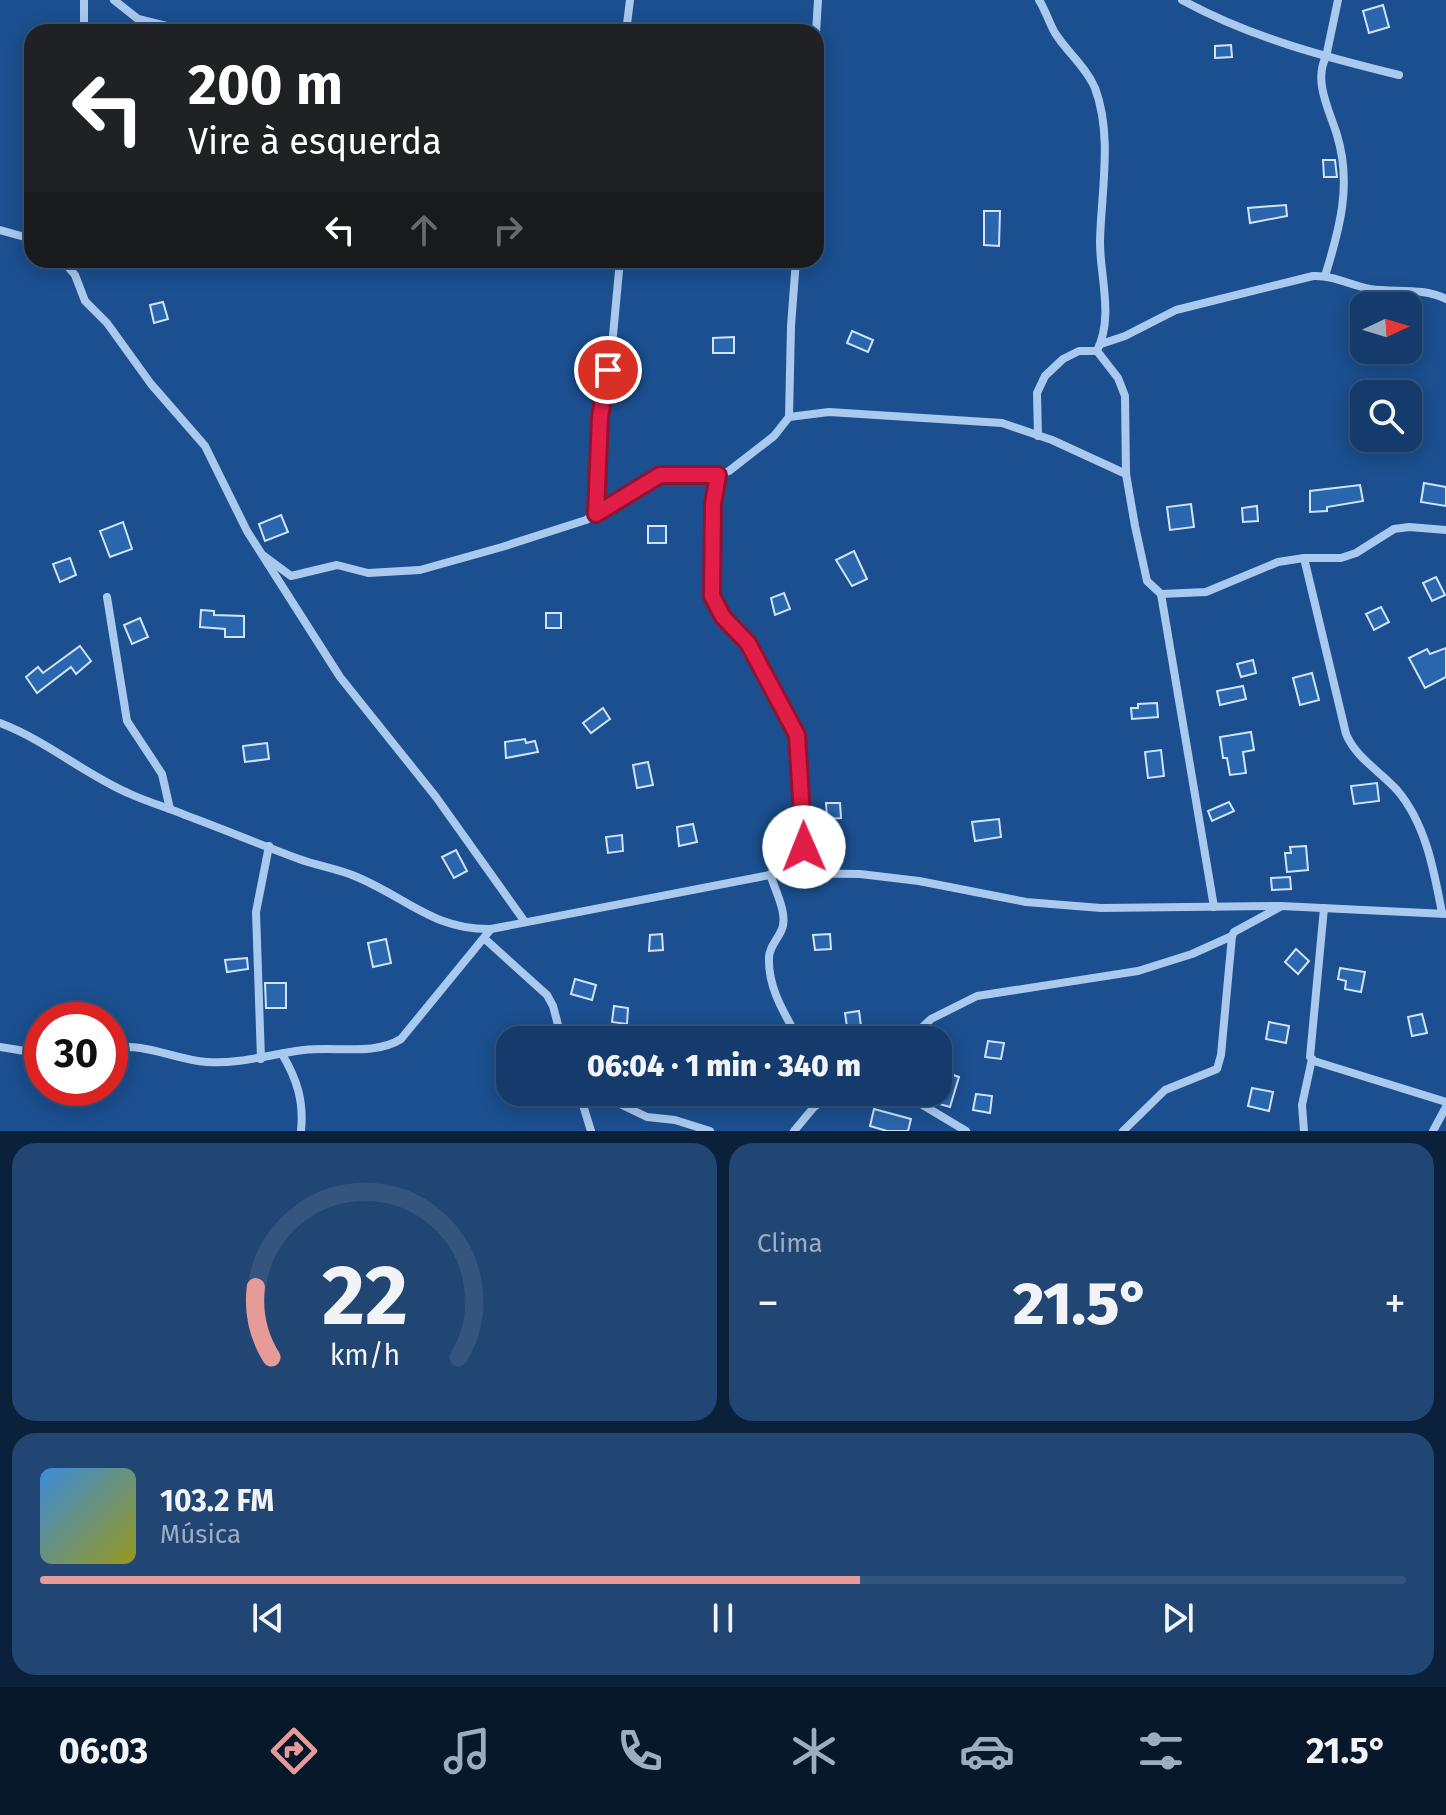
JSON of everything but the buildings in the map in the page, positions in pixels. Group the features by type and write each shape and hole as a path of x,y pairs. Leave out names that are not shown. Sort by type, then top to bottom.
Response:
{"street":[{"path":"84,0 84,24"},
{"path":"114,0 138,19 158,24"},
{"path":"627,24 630,0"},
{"path":"817,24 818,0"},
{"path":"1039,0 1054,31 1082,66 1094,87 1100,110 1105,148 1100,247 1107,304 1099,348 1118,378 1125,396 1126,474 1147,581 1161,594 1214,907"},
{"path":"1182,0 1225,22 1326,57 1399,75"},
{"path":"1325,276 1340,227 1346,182 1344,160 1322,79 1322,65 1338,0"},
{"path":"0,230 24,237"},
{"path":"69,268 85,301 107,323 151,384 205,446 247,531 340,677 436,797 525,922"},
{"path":"596,514 600,417 612,346 619,268"},
{"path":"264,556 291,576 337,565 368,573 420,570 586,520 660,475 718,475 729,471 774,436 789,417 795,268"},
{"path":"1038,436 1037,393 1045,376 1063,359 1079,351 1099,348 1176,310 1300,278 1325,276 1373,289 1428,291 1446,299"},
{"path":"789,417 829,412 1002,423 1126,474"},
{"path":"718,475 713,504 712,596 723,617 748,643 797,735 806,874"},
{"path":"1161,594 1206,592 1259,568 1304,558 1341,558 1356,553 1394,529 1446,530"},
{"path":"0,723 31,735 111,785 369,882 452,927 491,929 770,874 860,874 919,881 1043,904 1101,908 1281,906 1444,914 1421,830 1407,804 1390,783 1355,751 1346,734 1304,558"},
{"path":"107,597 127,721 162,774 170,809"},
{"path":"261,1059 256,912 269,846"},
{"path":"770,874 783,914 783,927 769,958 774,994 791,1026"},
{"path":"1123,1131 1165,1090 1217,1069 1220,1064 1232,936 1281,906"},
{"path":"1304,1131 1302,1105 1312,1059 1309,1053 1324,908"},
{"path":"128,1047 205,1062 261,1059 328,1048 375,1049 395,1043 438,997 491,929"},
{"path":"924,1026 931,1019 977,996 1138,971 1192,954 1232,936"},
{"path":"485,939 547,995 558,1026"},
{"path":"0,1047 24,1051"},
{"path":"282,1054 299,1089 301,1131"},
{"path":"1312,1059 1446,1104 1433,1131"},
{"path":"583,1106 591,1131"},
{"path":"624,1106 647,1117 675,1120 710,1131"},
{"path":"924,1106 966,1131"},
{"path":"794,1131 814,1107"}],"route":[{"path":"608,370 600,417 596,514 660,475 718,475 713,504 712,596 723,617 748,643 797,735 804,847"}]}
